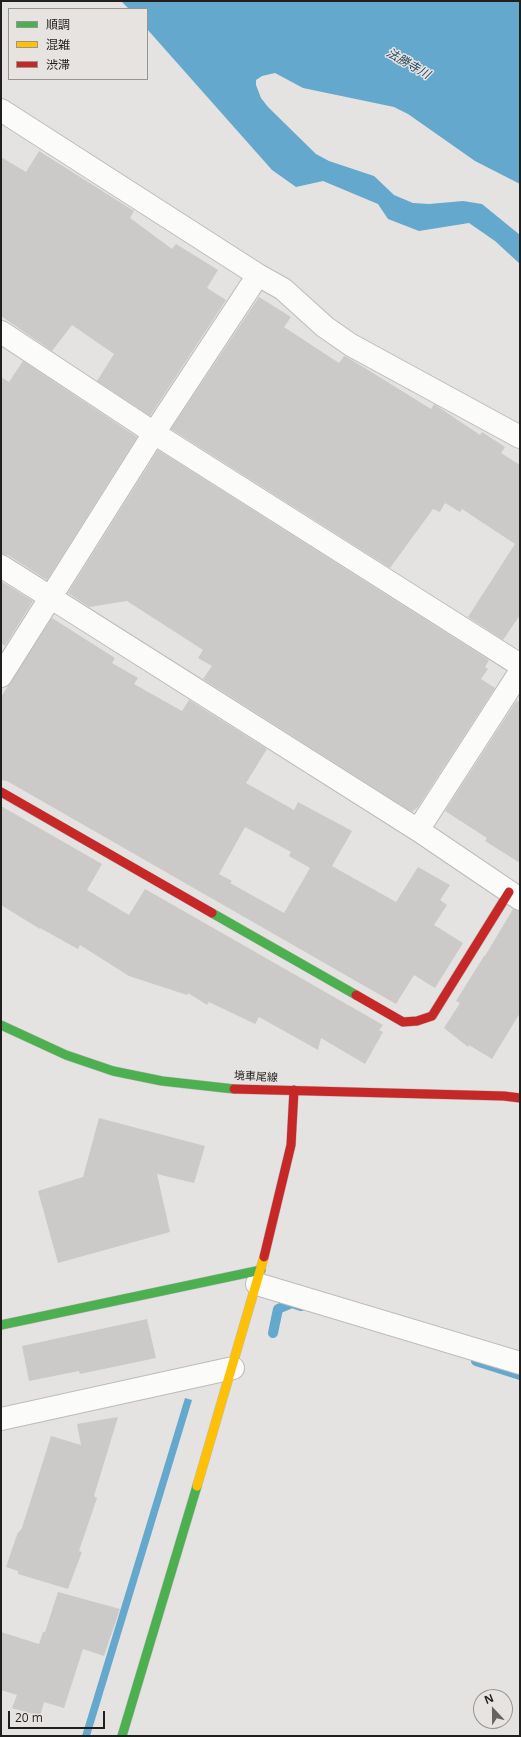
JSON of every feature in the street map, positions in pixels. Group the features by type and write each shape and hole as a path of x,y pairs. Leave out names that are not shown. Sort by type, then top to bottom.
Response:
{"street":[{"path":"1,110 258,275 283,289 325,327 351,345 520,437"},
{"path":"1,676 154,433 258,275"},
{"path":"1,332 154,433 520,665"},
{"path":"1,566 418,830 515,895 432,1016 417,1021 403,1022 1,792"},
{"path":"418,830 520,672"},
{"name":"境車尾線","path":"1,1025 66,1055 113,1071 177,1082 245,1090 504,1096 520,1098"},
{"path":"122,1736 259,1277 291,1145 294,1090"},
{"path":"1,1325 259,1277 520,1363"},
{"path":"1,1419 233,1368"}],"water":[{"name":"法勝寺川","path":"121,1 520,1 520,184 475,161 408,114 394,107 303,88 275,73 262,76 256,80 256,85 261,98 268,107 316,154 329,161 374,176 394,195 413,203 429,204 463,201 482,204 520,235 520,264 495,241 469,223 419,231 388,219 378,204 323,181 296,187 272,170 148,30 148,8 128,8"},
{"path":"185,1398 192,1400 90,1736 82,1736"}],"building":[{"path":"39,151 134,211 130,218 172,249 176,244 218,270 207,288 226,300 150,416 97,381 114,354 72,325 52,351 1,316 1,157 26,172"},
{"path":"259,297 291,317 284,327 339,363 344,356 347,357 431,409 434,404 480,435 482,432 505,447 501,453 520,465 520,615 503,640 468,617 515,544 462,509 460,512 445,503 440,512 433,509 390,568 171,429"},
{"path":"23,361 137,437 47,580 8,555 1,554 1,377 9,382"},
{"path":"158,450 489,660 485,667 488,669 481,679 495,688 418,807 412,812 203,679 212,666 198,658 203,650 127,601 89,607 68,593"},
{"path":"1,581 33,601 5,646 1,643"},
{"path":"52,618 115,658 112,663 138,678 134,684 182,711 189,700 267,749 246,783 294,810 298,802 352,831 332,866 396,902 418,867 450,885 440,900 447,905 434,925 463,943 435,988 414,975 396,1004 7,781 1,780 1,697","holes":["245,827 291,852 289,856 310,868 284,913 230,883 232,881 219,874"]},
{"path":"517,700 520,703 520,863 485,841 487,838 445,811"},
{"path":"1,806 102,864 87,890 129,915 145,889 383,1025 379,1030 383,1032 365,1064 321,1038 318,1050 259,1017 255,1024 209,1002 207,1005 188,993 187,995 129,976 80,945 78,949 40,929 1,905"},
{"path":"513,909 520,911 520,1013 492,1059 469,1045 468,1047 444,1028 460,1003 456,1001"},
{"path":"99,1118 205,1146 194,1183 157,1174 170,1232 58,1263 38,1191 83,1177"},
{"path":"147,1319 156,1358 80,1374 79,1371 29,1381 22,1346"},
{"path":"118,1417 94,1496 97,1498 79,1551 82,1552 68,1589 18,1574 18,1571 6,1567 18,1532 22,1528 51,1436 81,1445 77,1424"},
{"path":"58,1592 120,1609 104,1656 83,1649 64,1708 44,1702 40,1716 12,1708 17,1695 1,1690 1,1632 39,1644 43,1632 45,1632"}],"waterway":[{"path":"273,1333 278,1309 292,1303 301,1306"},
{"path":"476,1361 520,1375"}],"traffic: fast":[{"path":"212,913 356,995"},
{"path":"1,1025 66,1055 113,1071 162,1081 234,1089"},
{"path":"1,1325 261,1270"},
{"path":"122,1736 197,1486"}],"traffic: slow":[{"path":"197,1486 264,1257"}],"traffic: jam":[{"path":"1,792 212,913"},
{"path":"356,995 403,1022 417,1021 432,1016 509,892"},
{"path":"234,1089 504,1096 520,1098"},
{"path":"264,1257 291,1145 294,1090"}]}
